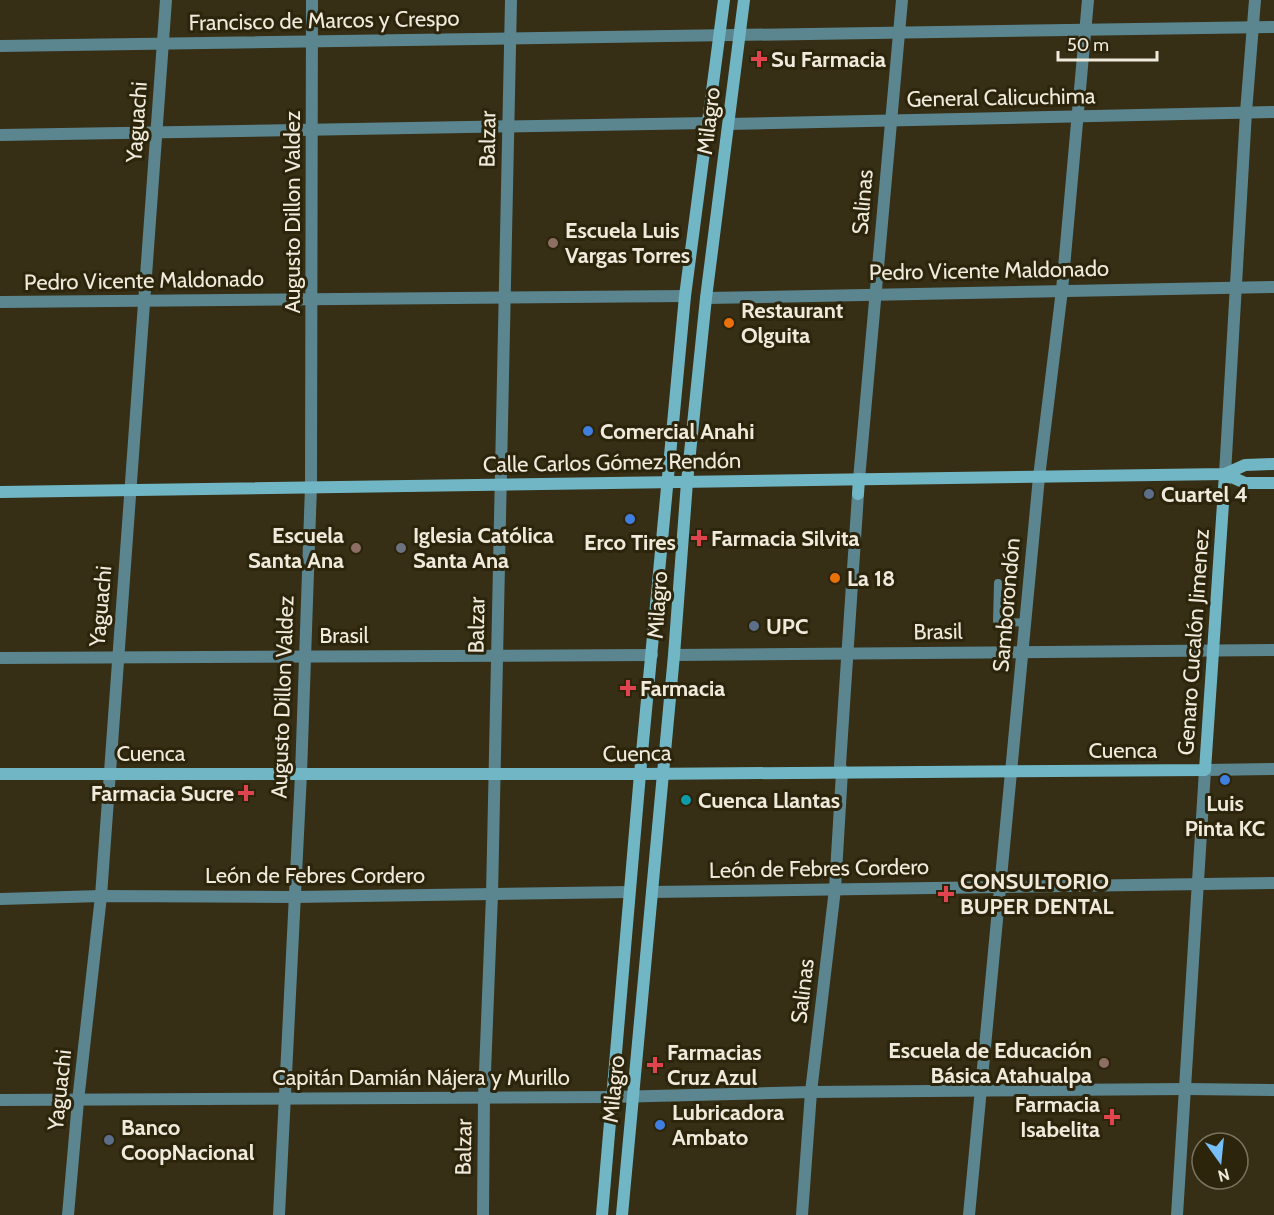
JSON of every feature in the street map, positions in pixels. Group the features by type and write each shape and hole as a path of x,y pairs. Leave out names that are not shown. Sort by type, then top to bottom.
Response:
{"main road":[{"name":"Milagro","path":"602,1215 629,892 685,296 724,0"},
{"name":"Milagro","path":"622,1215 674,655 687,482 706,298 744,0"},
{"name":"Calle Carlos Gómez Rendón","path":"0,492 1225,474 1245,465 1274,464"},
{"name":"Calle Carlos Gómez Rendón","path":"1225,474 1245,483 1274,483"},
{"name":"Genaro Cucalón Jimenez","path":"1205,770 1225,474"},
{"path":"858,479 858,494"},
{"name":"Cuenca","path":"0,774 640,774 841,769 1205,770"}],"street":[{"name":"Yaguachi","path":"68,1215 100,896 166,0"},
{"name":"Augusto Dillon Valdez","path":"279,1215 301,774 311,486 312,0"},
{"name":"Balzar","path":"483,1215 511,0"},
{"name":"Salinas","path":"858,479 902,0"},
{"name":"Samborondón","path":"969,1215 1039,477 1062,290 1088,0"},
{"name":"Genaro Cucalón Jimenez","path":"1225,474 1246,112 1255,0"},
{"path":"740,36 1274,27"},
{"name":"Francisco de Marcos y Crespo","path":"0,46 740,36"},
{"name":"General Calicuchima","path":"729,124 1274,112"},
{"path":"0,135 708,123"},
{"name":"Pedro Vicente Maldonado","path":"706,298 1274,287"},
{"name":"Pedro Vicente Maldonado","path":"0,302 685,296"},
{"name":"Salinas","path":"802,1215 811,1092 835,889 858,494"},
{"name":"Brasil","path":"674,655 1274,650"},
{"name":"Brasil","path":"0,658 652,655"},
{"name":"Genaro Cucalón Jimenez","path":"1177,1215 1205,770"},
{"name":"Cuenca","path":"1205,770 1274,770"},
{"name":"León de Febres Cordero","path":"652,892 1000,885 1274,883"},
{"name":"León de Febres Cordero","path":"0,899 100,896 294,897 629,892"},
{"name":"Capitán Damián Nájera y Murillo","path":"0,1101 612,1097 811,1092 1274,1090"}],"lane":[{"path":"998,583 997,621 1002,623 1025,622"}],"place":[{"name":"Su Farmacia","path":"759,59"},
{"name":"Escuela Luis Vargas Torres","path":"553,243"},
{"name":"Restaurant Olguita","path":"729,323"},
{"name":"Comercial Anahi","path":"588,431"},
{"name":"Cuartel 4","path":"1149,494"},
{"name":"Erco Tires","path":"630,519"},
{"name":"Farmacia Silvita","path":"699,538"},
{"name":"Escuela Santa Ana","path":"356,548"},
{"name":"Iglesia Católica Santa Ana","path":"401,548"},
{"name":"La 18","path":"835,578"},
{"name":"UPC","path":"754,626"},
{"name":"Farmacia","path":"628,688"},
{"name":"Luis Pinta KC","path":"1225,780"},
{"name":"Farmacia Sucre","path":"246,793"},
{"name":"Cuenca Llantas","path":"686,800"},
{"name":"CONSULTORIO BUPER DENTAL","path":"946,894"},
{"name":"Escuela de Educación Básica Atahualpa","path":"1104,1063"},
{"name":"Farmacias Cruz Azul","path":"655,1065"},
{"name":"Farmacia Isabelita","path":"1112,1117"},
{"name":"Lubricadora Ambato","path":"660,1125"},
{"name":"Banco CoopNacional","path":"109,1140"}]}
